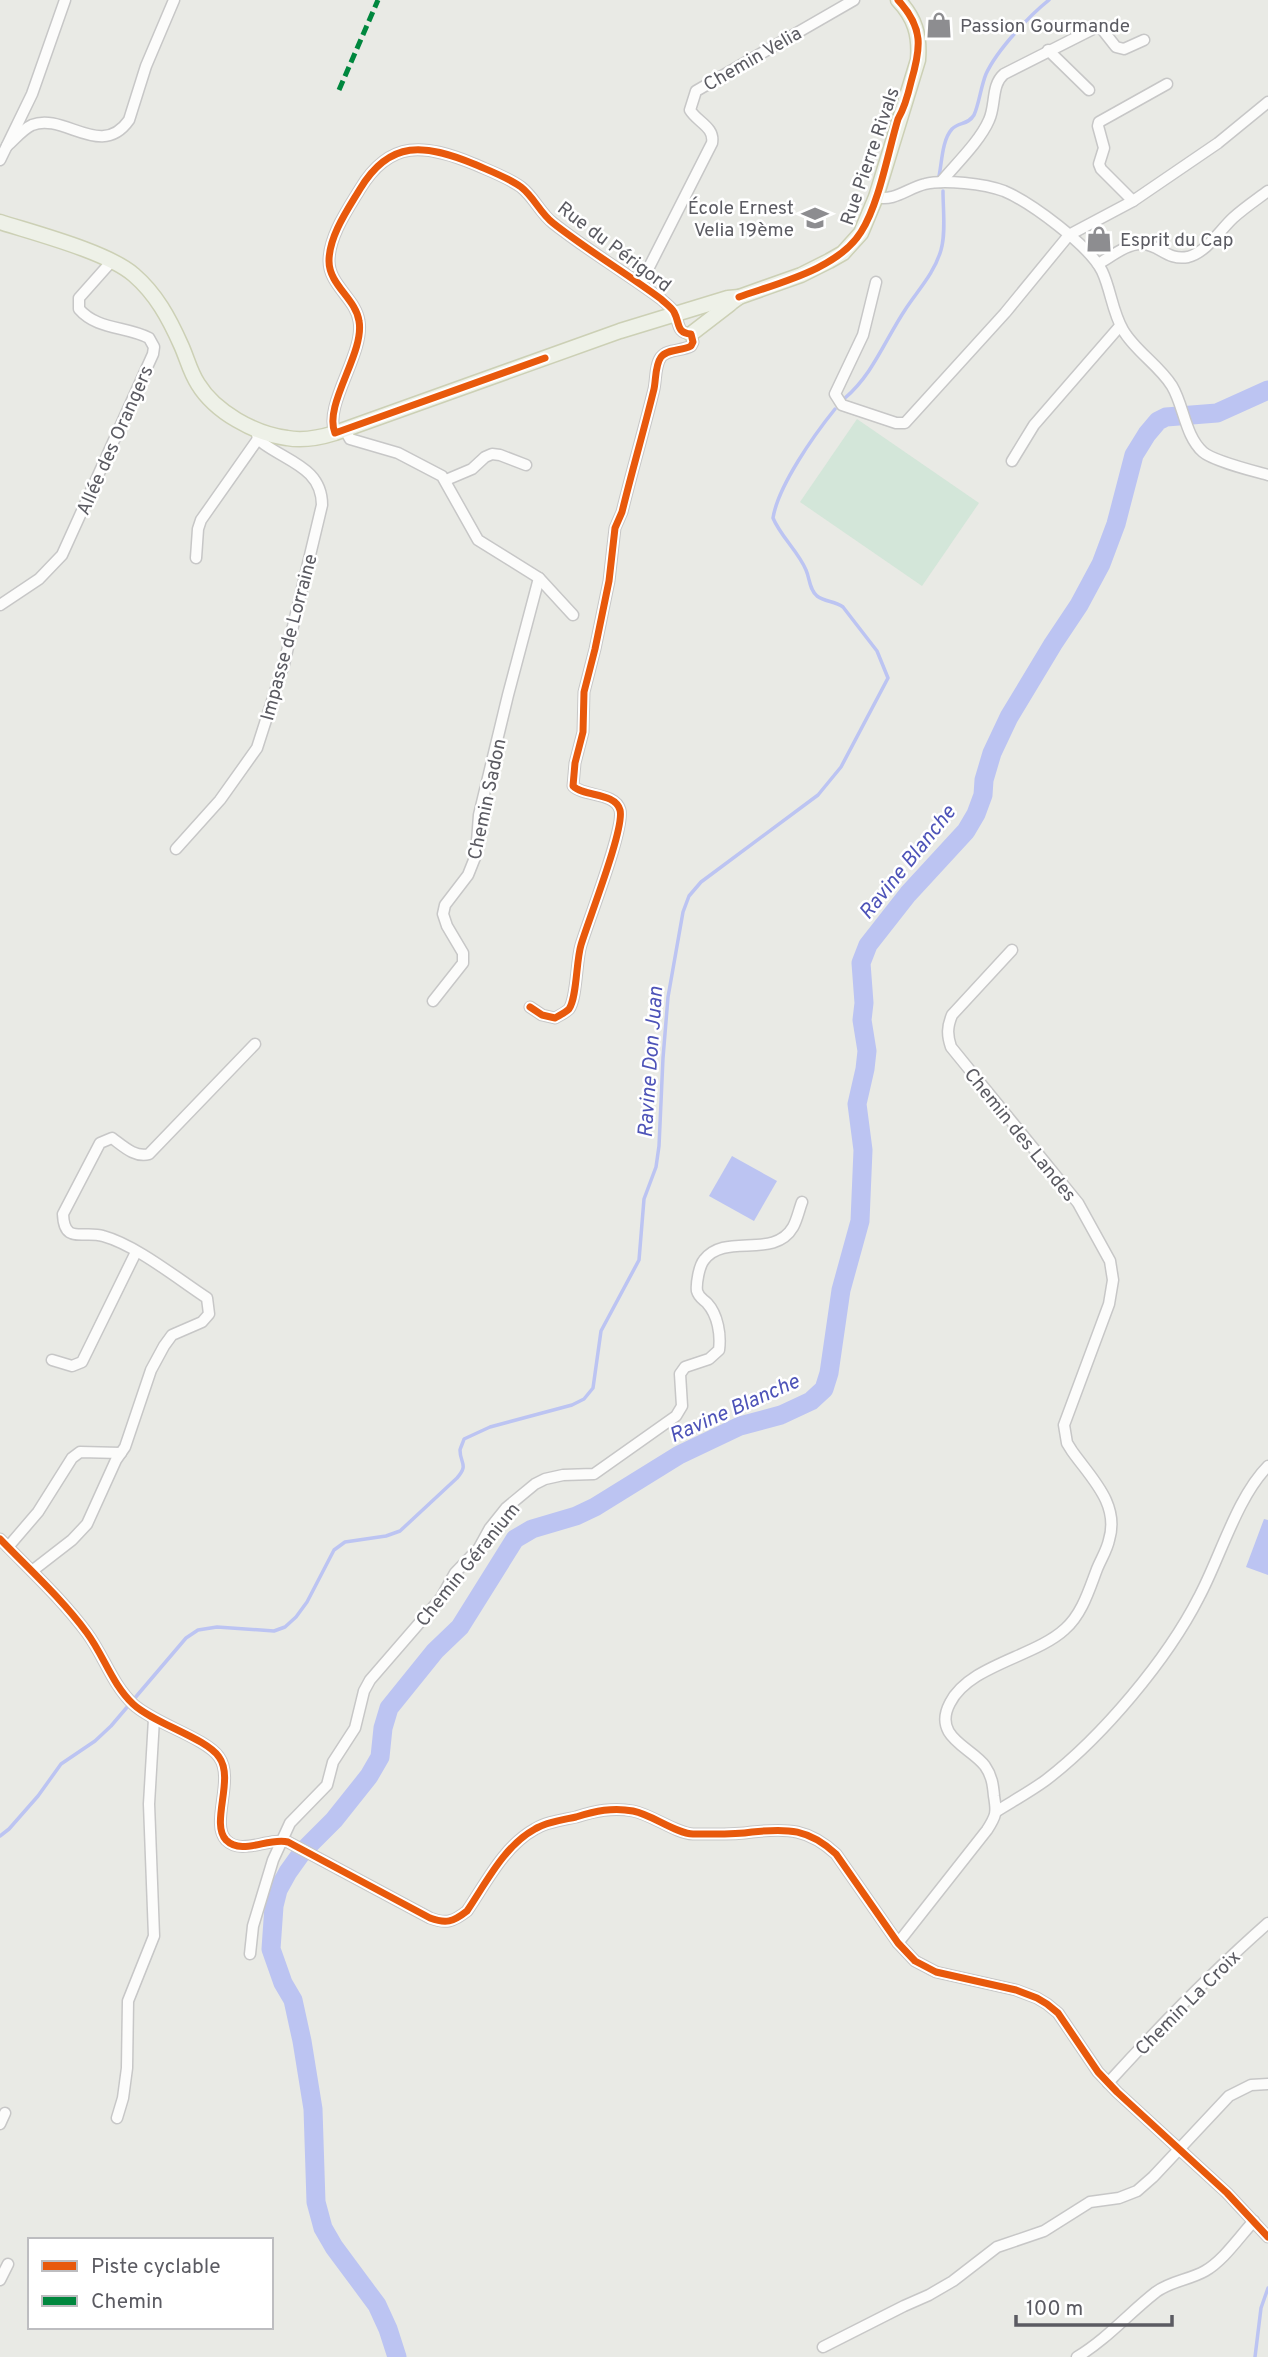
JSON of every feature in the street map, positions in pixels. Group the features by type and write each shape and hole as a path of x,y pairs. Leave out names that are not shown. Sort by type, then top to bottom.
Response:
{"main road":[{"name":"Rue Pierre Rivals","path":"0,222 111,262 131,272 159,301 205,395 257,434 288,439 315,438 603,339 622,337 676,319 727,298 734,300 801,275 843,253 861,233 876,197 918,60 919,36 915,24 910,13 898,0"},
{"path":"691,334 734,300"}],"street":[{"path":"0,160 32,94 65,0"},
{"path":"7,146 25,129 41,123 59,125 91,136 108,135 124,127 174,0"},
{"name":"Chemin Velia","path":"641,283 712,143 713,136 710,131 690,110 696,91 854,0"},
{"path":"942,182 990,120 999,78 1048,50 1095,28 1101,29 1116,47 1124,49 1144,40"},
{"path":"1048,50 1089,90"},
{"path":"1133,201 1101,169 1099,164 1104,148 1099,122 1167,84"},
{"path":"876,282 863,335 835,394 842,405 896,423 905,423 1004,313 1069,235 1133,201 1218,143 1268,102"},
{"name":"Rue du Périgord","path":"340,431 331,421 360,323 330,271 330,250 349,206 370,173 385,159 405,150 425,149 447,153 501,175 522,188 551,221 661,299 676,319 678,328 684,334 691,334"},
{"path":"876,197 891,198 928,183 942,182 1002,191 1024,201 1069,235 1098,264 1120,326 1171,385 1194,439 1206,455 1268,475"},
{"path":"1098,264 1135,244 1147,244 1167,256 1193,255 1202,250 1235,216 1268,191"},
{"name":"Allée des Orangers","path":"0,605 39,579 62,555 153,354 154,347 149,338 100,324 85,316 79,309 79,298 111,262"},
{"path":"1012,461 1034,425 1120,326"},
{"path":"530,1007 542,1015 555,1018 568,1010 572,1003 581,945 614,844 621,813 618,806 608,799 578,791 573,786 575,763 583,732 583,692 609,581 615,528 622,512 659,362 662,355 683,351 691,346 691,334"},
{"path":"340,431 350,439 398,453 446,480 478,540 539,578 573,615"},
{"path":"196,558 201,520 257,434"},
{"name":"Impasse de Lorraine","path":"176,849 220,800 257,748 284,664 322,505 322,494 317,481 308,472 279,455 257,434"},
{"path":"446,480 472,469 492,454 526,465"},
{"name":"Chemin Sadon","path":"433,1001 463,963 463,953 443,914 445,905 468,875 476,855 479,815 539,578"},
{"name":"Chemin des Landes","path":"997,1811 992,1779 983,1764 960,1746 948,1728 950,1703 964,1687 986,1671 1050,1640 1070,1625 1082,1607 1110,1540 1112,1521 1110,1506 1067,1443 1064,1425 1109,1304 1113,1280 1110,1261 1078,1203 951,1047 948,1036 951,1015 1012,950"},
{"path":"32,1572 72,1540 87,1524 125,1447 151,1370 164,1346 172,1335 202,1322 209,1314 207,1298 136,1252 104,1236 79,1236 69,1232 64,1226 63,1214 100,1143 111,1138 135,1154 149,1154 255,1045"},
{"name":"Chemin Géranium","path":"250,1954 253,1926 273,1860 290,1823 327,1785 333,1762 355,1728 364,1691 370,1680 441,1598 455,1573 479,1548 506,1508 545,1479 563,1475 594,1474 676,1416 682,1406 680,1374 685,1367 709,1359 719,1350 719,1326 697,1290 702,1262 712,1251 721,1247 765,1244 781,1239 792,1229 802,1202"},
{"path":"52,1360 72,1366 82,1362 136,1252"},
{"path":"121,1453 80,1451 72,1458 38,1512 4,1543 72,1614 89,1636 121,1692 136,1707 209,1748 221,1759 225,1774 221,1824 225,1839 244,1847 283,1841 430,1918 446,1923 467,1911 510,1849 531,1832 590,1812 602,1809 635,1811 648,1814 689,1834 791,1830 816,1840 836,1854 898,1943 915,1961 936,1972 1016,1990 1048,2004 1058,2013 1108,2083 1227,2193 1268,2237"},
{"path":"898,1943 987,1830 997,1811 1045,1781 1081,1751 1153,1670 1199,1599 1242,1506 1259,1475 1268,1466"},
{"path":"117,2118 127,2068 128,2001 154,1936 149,1804 154,1718"},
{"name":"Chemin La Croix","path":"1108,2083 1154,2033 1268,1923"},
{"path":"823,2347 929,2295 953,2281 997,2247 1044,2231 1090,2202 1129,2196 1153,2177 1229,2096 1251,2085 1268,2084"},
{"path":"0,2124 5,2113"},
{"path":"1077,2357 1096,2346 1156,2292 1210,2267 1254,2221"},
{"path":"0,2280 8,2264"}],"green space":[{"path":"857,419 979,503 922,586 800,502"}],"water":[{"path":"732,1156 777,1181 754,1221 709,1196"},
{"path":"1264,1519 1268,1520 1268,1575 1246,1567"}],"waterway":[{"name":"Ravine Don Juan","path":"939,176 944,145 949,134 952,129 974,115 984,79 991,65 1014,34 1049,0"},
{"name":"Ravine Don Juan","path":"845,398 871,368 934,267 943,236 943,191"},
{"name":"Ravine Blanche","path":"397,2357 377,2305 334,2247 323,2228 316,2202 313,2109 302,2041 293,2000 283,1983 271,1949 278,1890 303,1851 334,1820 369,1776 380,1757 383,1728 389,1708 435,1651 460,1627 515,1539 532,1529 576,1516 595,1507 679,1455 740,1426 781,1415 811,1401 824,1389 829,1373 841,1290 860,1221 863,1150 857,1104 867,1051 862,1020 864,1003 861,963 868,945 908,894 966,831 976,814 992,753 1009,717 1079,605 1101,564 1116,524 1134,455 1147,434 1158,421 1166,417 1217,413 1268,390"},
{"name":"Ravine Don Juan","path":"0,1836 38,1796 61,1764 95,1741 111,1726 186,1638 198,1630 217,1627 274,1631 285,1627 307,1602 334,1550 345,1542 386,1536 400,1531 457,1478 463,1467 460,1450 464,1439 490,1427 572,1405 584,1399 593,1388 601,1331 639,1260 644,1199 656,1167 659,1146 668,997 683,912 689,896 701,882 818,795 841,767 888,678 877,651 843,607 814,593 803,563 773,518 789,476 807,446 835,409"},
{"path":"1255,2357 1261,2308 1268,2288"}],"marked path":[{"path":"339,90 378,0"}],"cycle path":[{"path":"739,297 823,265 851,245 861,232 878,193 917,59 916,29 898,0"},
{"path":"530,1007 542,1015 555,1018 572,1004 581,945 617,835 620,820 617,804 606,797 584,792 573,786 575,763 583,732 584,692 609,581 615,528 622,512 658,364 664,354 687,348 693,342 691,334 681,330 668,305 553,223 516,183 440,152 410,150 384,161 372,173 350,205 340,223 330,252 330,270 357,313 359,321 356,348 335,408 335,433 545,358"},
{"path":"0,1539 77,1620 119,1688 133,1704 153,1718 203,1743 219,1757 225,1777 220,1823 226,1840 232,1844 247,1846 288,1842 430,1918 445,1921 453,1920 467,1911 496,1866 524,1836 544,1825 590,1813 633,1811 679,1831 693,1834 777,1830 807,1835 817,1839 836,1854 898,1943 915,1961 936,1972 1016,1990 1037,1998 1058,2013 1098,2072 1227,2193 1268,2237"}],"place":[{"name":"Passion Gourmande","path":"939,25"},
{"name":"École Ernest Velia 19ème","path":"815,218"},
{"name":"Esprit du Cap","path":"1099,239"}]}
